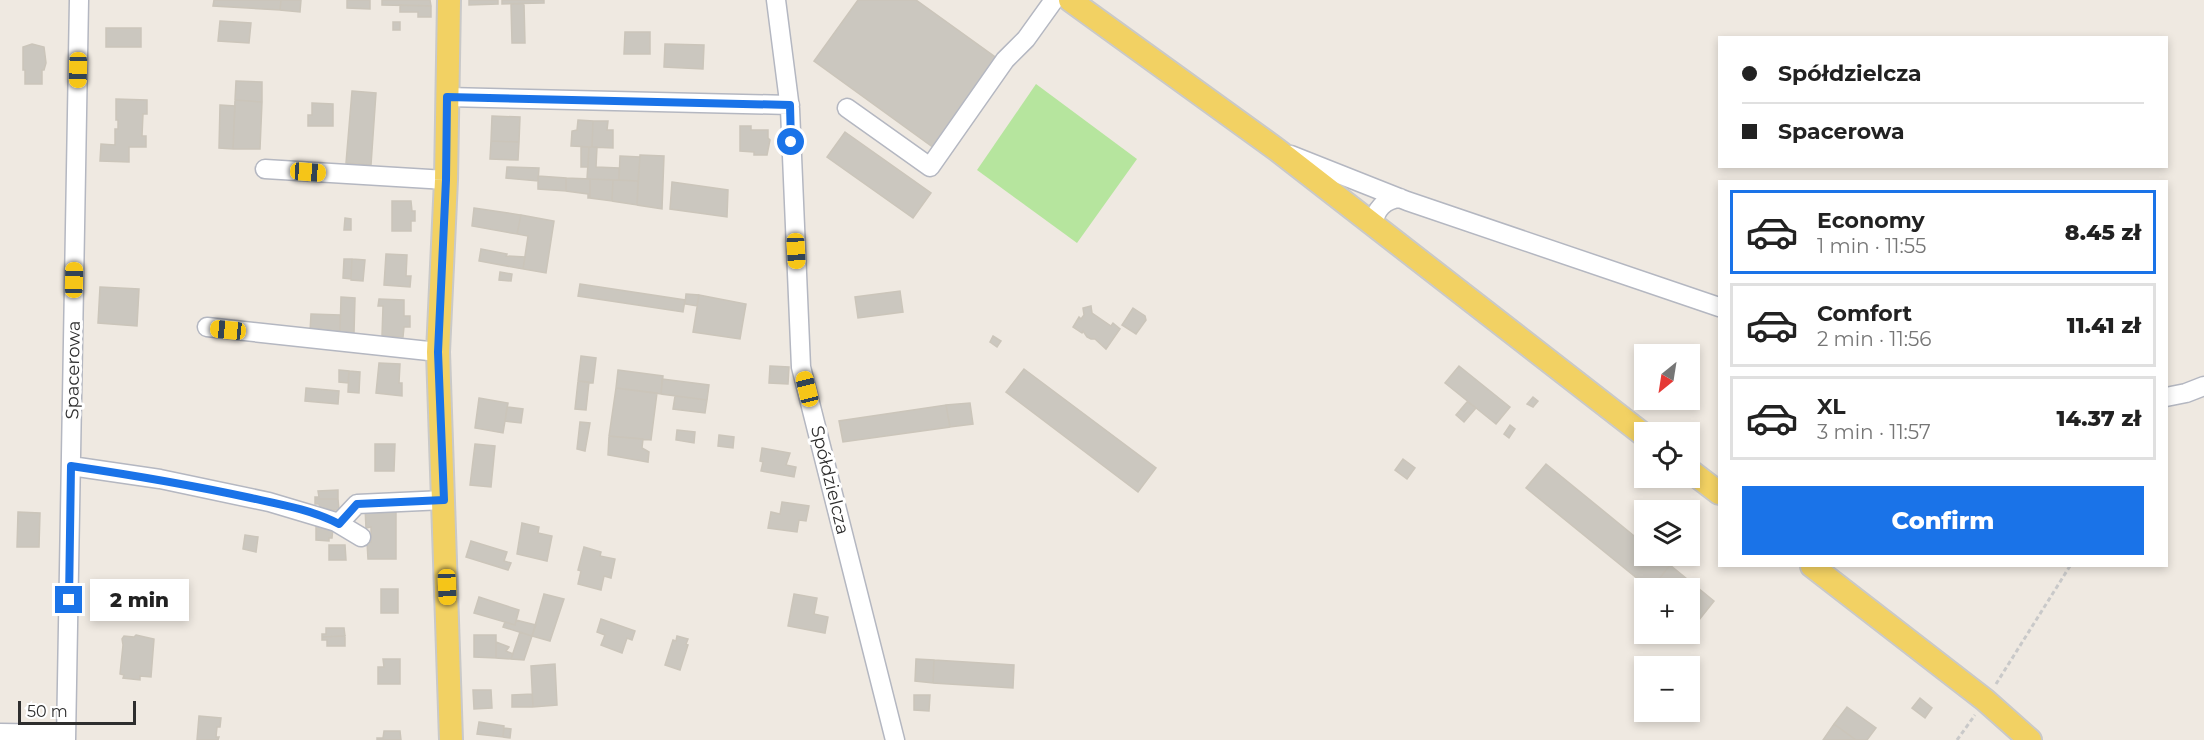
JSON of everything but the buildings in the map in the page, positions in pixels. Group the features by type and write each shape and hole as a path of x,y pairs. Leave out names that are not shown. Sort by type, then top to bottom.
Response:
{"main road":[{"path":"449,0 446,180 438,352 451,740"},
{"path":"1070,0 1276,148 1634,427"},
{"path":"1700,478 1718,492"},
{"path":"1813,567 1986,700 2030,740"}],"street":[{"name":"Spacerowa","path":"66,737 79,0"},
{"name":"Spółdzielcza","path":"776,0 790,105 801,367 895,740"},
{"path":"847,108 930,167 1005,60 1026,39 1054,0"},
{"path":"447,97 790,105"},
{"path":"1276,148 1400,198 1718,306"},
{"path":"265,169 446,180"},
{"path":"1374,225 1375,216 1380,207 1388,201 1400,198"},
{"path":"207,327 438,352"},
{"path":"2168,398 2204,386"},
{"path":"71,466 160,479 247,497 309,513 339,524 361,537"},
{"path":"339,524 357,504 444,500"},
{"path":"0,733 66,737"}],"path":[{"path":"1957,740 1986,700 2069,567"}],"green space":[{"path":"1036,84 1137,159 1077,243 977,170"}],"route":[{"path":"69,600 71,466 160,479 247,497 309,513 339,524 357,504 444,500 438,352 446,180 447,97 790,105 791,142"}]}
